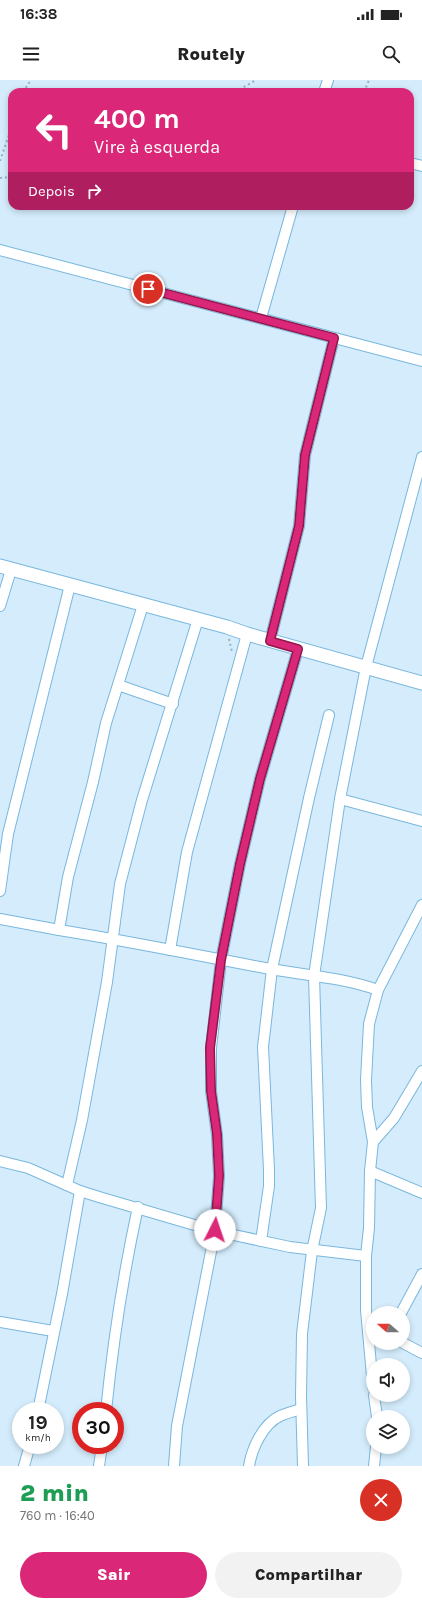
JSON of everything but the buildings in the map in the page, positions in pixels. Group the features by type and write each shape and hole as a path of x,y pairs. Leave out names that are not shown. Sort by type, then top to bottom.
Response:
{"street":[{"path":"261,318 292,210"},
{"path":"0,250 422,361"},
{"path":"270,641 299,526 305,455 334,338"},
{"path":"303,1466 301,1409 302,1334 312,1251 320,1208 314,976 340,799 366,666 422,457"},
{"path":"0,606 6,568 198,620 298,649 366,666 422,683"},
{"path":"0,891 8,834 70,585"},
{"path":"59,930 68,877 93,782 106,723 143,605"},
{"path":"67,1185 82,1120 107,982 116,903 126,856 198,620"},
{"path":"170,950 187,852 247,634"},
{"path":"174,1466 177,1426 215,1230 219,1176 217,1134 211,1091 210,1048 221,960 240,864 260,779 298,649"},
{"path":"118,685 173,704"},
{"path":"262,1241 269,1170 263,1047 272,969 307,805 329,715"},
{"path":"340,799 422,821"},
{"path":"369,1306 366,1256 369,1228 370,1172 373,1142 367,1107 366,1080 369,1024 378,990 422,905"},
{"path":"0,919 221,960 350,982 378,990"},
{"path":"373,1142 394,1118 422,1071"},
{"path":"0,1161 28,1168 80,1191 215,1230 312,1251 366,1256"},
{"path":"370,1172 422,1193"},
{"path":"40,1402 53,1331 62,1294 80,1191"},
{"path":"107,1402 114,1341 128,1251 138,1207"},
{"path":"405,1306 422,1274"},
{"path":"0,1322 53,1331"},
{"path":"410,1347 422,1353"},
{"path":"249,1466 262,1432 271,1422 280,1416 301,1409"},
{"path":"24,1466 27,1454"},
{"path":"99,1466 101,1454"},
{"path":"374,1466 375,1454"}],"path":[{"path":"25,88 31,80"},
{"path":"242,88 256,80"},
{"path":"0,161 8,138"}],"route":[{"path":"148,289 334,338 305,455 299,526 270,641 298,649 260,779 254,811 240,864 221,960 215,1002 210,1048 211,1091 217,1134 219,1176 215,1230"}]}
